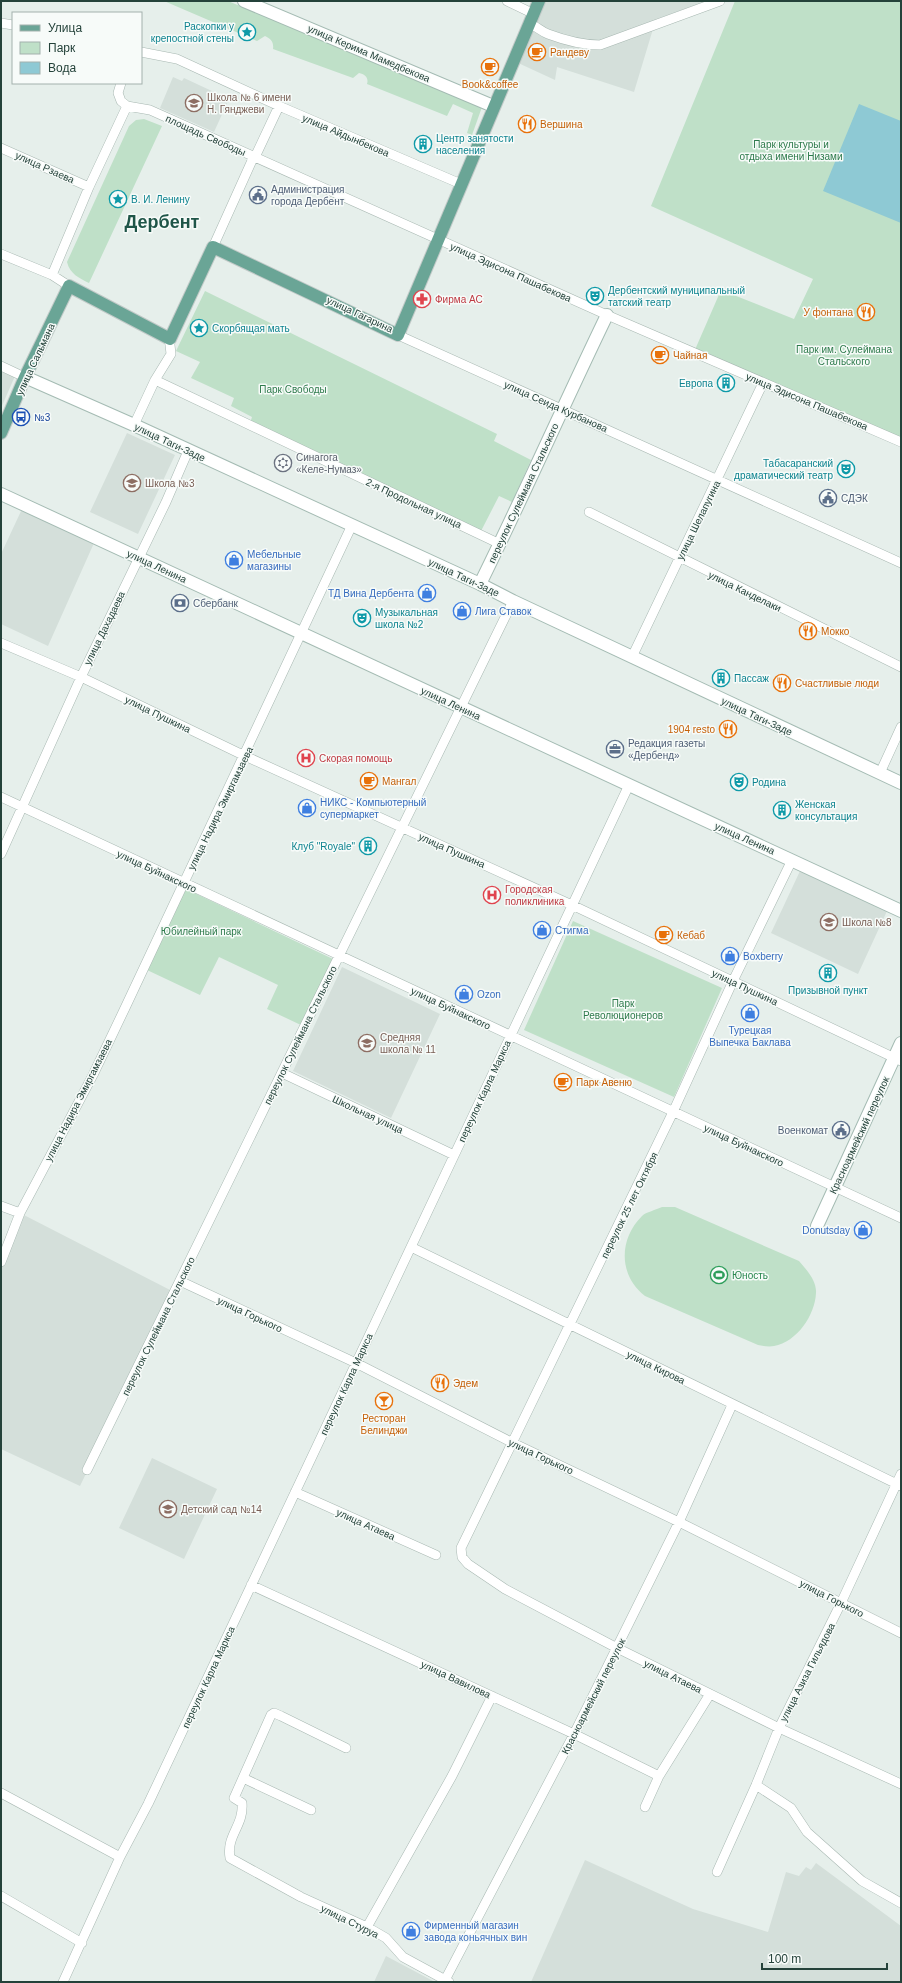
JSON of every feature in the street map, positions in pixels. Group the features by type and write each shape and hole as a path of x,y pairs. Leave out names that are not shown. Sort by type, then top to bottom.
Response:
{"main road":[{"name":"улица Гагарина","path":"460,183 538,1"},
{"name":"улица Гагарина","path":"398,334 460,183 531,19"},
{"name":"улица Гагарина","path":"213,246 398,332 437,239"},
{"name":"улица Сеида Курбанова","path":"213,246 398,334"},
{"name":"площадь Свободы","path":"170,337 213,246"},
{"path":"70,286 170,337"},
{"name":"улица Сальмана","path":"1,433 22,376 70,286"}],"street":[{"name":"улица Керима Мамедбекова","path":"244,1 493,106"},
{"path":"507,1 531,19 535,25 546,34 588,45 600,45 720,1"},
{"path":"1,23 12,25"},
{"name":"улица Айдынбекова","path":"142,52 177,59 278,106 460,183"},
{"path":"52,275 89,187 127,106 121,101 118,93 121,84"},
{"name":"площадь Свободы","path":"127,106 150,110 254,156 213,246"},
{"path":"254,156 278,106"},
{"name":"улица Рзаева","path":"1,148 89,187"},
{"name":"улица Эдисона Пашабекова","path":"254,156 607,315 901,442"},
{"path":"1,254 52,275 70,286"},
{"name":"переулок Сулеймана Стальского","path":"480,584 607,315"},
{"name":"улица Сеида Курбанова","path":"398,334 901,563"},
{"path":"134,425 156,380 171,354 170,337"},
{"name":"улица Таги-Заде","path":"1,366 134,425 480,584 901,783"},
{"name":"2-я Продольная улица","path":"156,380 500,544"},
{"name":"улица Шелапугина","path":"632,657 763,383"},
{"name":"улица Дахадаева","path":"1,854 80,677 166,502 188,451"},
{"name":"улица Ленина","path":"1,494 901,911"},
{"name":"улица Канделаки","path":"589,512 901,667"},
{"name":"улица Надира Эмиргамзаева","path":"1,1262 20,1214 93,1075 183,883 245,756 352,526"},
{"name":"переулок Сулеймана Стальского","path":"87,1470 514,601"},
{"name":"улица Пушкина","path":"1,643 80,677 245,756 572,905 898,1059"},
{"path":"880,773 901,727"},
{"name":"переулок Карла Маркса","path":"63,1982 120,1857 148,1804 629,785"},
{"name":"улица Буйнакского","path":"1,797 901,1218"},
{"name":"переулок 25 лет Октября","path":"461,1548 674,1112 733,981 792,860"},
{"name":"Красноармейский переулок","path":"817,1226 834,1187 898,1059 901,1043"},
{"name":"Школьная улица","path":"282,1073 454,1155"},
{"path":"1,1206 20,1214"},
{"name":"улица Кирова","path":"411,1247 732,1405 899,1485"},
{"name":"улица Горького","path":"180,1281 356,1363 513,1443 679,1522 901,1633"},
{"name":"Красноармейский переулок","path":"446,1981 617,1648 679,1522 732,1405"},
{"name":"улица Азиза Гильядова","path":"717,1872 756,1785 779,1728 899,1485 901,1474"},
{"name":"улица Атаева","path":"295,1492 436,1555"},
{"name":"улица Атаева","path":"461,1548 462,1557 468,1564 482,1575 505,1589 617,1648 779,1728 901,1784"},
{"name":"улица Вавилова","path":"251,1585 574,1734 659,1776"},
{"path":"646,1807 659,1776 710,1694"},
{"path":"367,1927 452,1776 492,1696"},
{"path":"311,1810 243,1778 271,1715 274,1713 281,1716 346,1748"},
{"name":"улица Стуруа","path":"243,1778 234,1798 242,1804 243,1815 228,1847 230,1858 301,1897 367,1927 386,1938 403,1957 446,1981"},
{"path":"756,1785 791,1808 806,1832 862,1881 901,1903"},
{"path":"1,1793 120,1857"},
{"path":"1,1896 82,1943"}],"shaded area":[{"path":"542,1 707,1 656,19 634,92 557,67 555,80 516,62"},
{"name":"Школа № 6 имени Н. Гянджеви","path":"173,77 182,81 184,78 229,99 214,132 160,108"},
{"path":"1,369 15,376 1,408"},
{"name":"Школа №3","path":"127,433 175,455 138,534 90,512"},
{"path":"22,509 94,543 48,646 1,624 1,554"},
{"name":"Школа №8","path":"800,871 887,911 858,974 771,933"},
{"name":"Средняя школа № 11","path":"342,967 440,1014 391,1118 293,1071"},
{"path":"20,1213 174,1292 80,1486 1,1449 1,1255"},
{"name":"Детский сад №14","path":"152,1458 217,1489 184,1559 119,1528"},
{"path":"585,1860 693,1909 768,1932 786,1872 799,1876 806,1867 811,1870 816,1863 901,1926 901,1982 531,1982"},
{"path":"386,1956 435,1982 374,1982"}],"green space":[{"path":"164,1 228,1 482,107 472,135 467,133 473,113 453,104 447,116 367,84 367,78 365,75 359,73 353,78 273,49 272,41 265,36 257,41"},
{"name":"Парк культуры и отдыха имени Низами","path":"735,1 901,1 901,442 694,352 721,290 794,319 813,279 651,206"},
{"path":"144,119 162,126 89,283 73,273 67,262 129,126 136,120"},
{"name":"Парк Свободы","path":"205,291 497,434 494,441 531,460 512,502 499,496 480,533 250,423 252,417 231,406 234,398 191,378 200,362 176,351"},
{"name":"Юбилейный парк","path":"186,889 335,960 303,1026 267,1009 278,985 219,957 200,995 147,970"},
{"name":"Парк Революционеров","path":"573,921 722,988 674,1097 524,1030"},
{"name":"Юность","path":"662,1207 675,1207 799,1261 808,1271 813,1280 816,1293 812,1310 803,1326 797,1333 790,1339 774,1346 758,1345 645,1296 636,1288 626,1268 626,1247 629,1236 634,1226 642,1216"}],"water":[{"path":"859,104 901,121 901,223 823,191"}],"place":[{"name":"Раскопки у крепостной стены","path":"247,32"},
{"name":"Рандеву","path":"537,52"},
{"name":"Book&coffee","path":"490,67"},
{"name":"Школа № 6 имени Н. Гянджеви","path":"194,103"},
{"name":"Вершина","path":"527,124"},
{"name":"Центр занятости населения","path":"423,144"},
{"name":"Администрация города Дербент","path":"258,195"},
{"name":"В. И. Ленину","path":"118,199"},
{"name":"Дербентский муниципальный татский театр","path":"595,296"},
{"name":"Фирма АС","path":"422,299"},
{"name":"У фонтана","path":"866,312"},
{"name":"Скорбящая мать","path":"199,328"},
{"name":"Чайная","path":"660,355"},
{"name":"Европа","path":"726,383"},
{"name":"№3","path":"21,417"},
{"name":"Синагога «Келе-Нумаз»","path":"283,463"},
{"name":"Табасаранский драматический театр","path":"846,469"},
{"name":"Школа №3","path":"132,483"},
{"name":"СДЭК","path":"828,498"},
{"name":"Мебельные магазины","path":"234,560"},
{"name":"ТД Вина Дербента","path":"427,593"},
{"name":"Сбербанк","path":"180,603"},
{"name":"Лига Ставок","path":"462,611"},
{"name":"Музыкальная школа №2","path":"362,618"},
{"name":"Мокко","path":"808,631"},
{"name":"Пассаж","path":"721,678"},
{"name":"Счастливые люди","path":"782,683"},
{"name":"1904 resto","path":"728,729"},
{"name":"Редакция газеты «Дербенд»","path":"615,749"},
{"name":"Скорая помощь","path":"306,758"},
{"name":"Мангал","path":"369,781"},
{"name":"Родина","path":"739,782"},
{"name":"НИКС - Компьютерный супермаркет","path":"307,808"},
{"name":"Женская консультация","path":"782,810"},
{"name":"Клуб \"Royale\"","path":"368,846"},
{"name":"Городская поликлиника","path":"492,895"},
{"name":"Школа №8","path":"829,922"},
{"name":"Стигма","path":"542,930"},
{"name":"Кебаб","path":"664,935"},
{"name":"Boxberry","path":"730,956"},
{"name":"Призывной пункт","path":"828,973"},
{"name":"Ozon","path":"464,994"},
{"name":"Турецкая Выпечка Баклава","path":"750,1013"},
{"name":"Средняя школа № 11","path":"367,1043"},
{"name":"Парк Авеню","path":"563,1082"},
{"name":"Военкомат","path":"841,1130"},
{"name":"Donutsday","path":"863,1230"},
{"name":"Юность","path":"719,1275"},
{"name":"Эдем","path":"440,1383"},
{"name":"Ресторан Белинджи","path":"384,1401"},
{"name":"Детский сад №14","path":"168,1509"},
{"name":"Фирменный магазин завода коньячных вин","path":"411,1931"}],"district":[{"name":"Дербент","path":"162,222"}],"park label":[{"name":"Парк им. Сулеймана Стальского","path":"844,354"}]}
